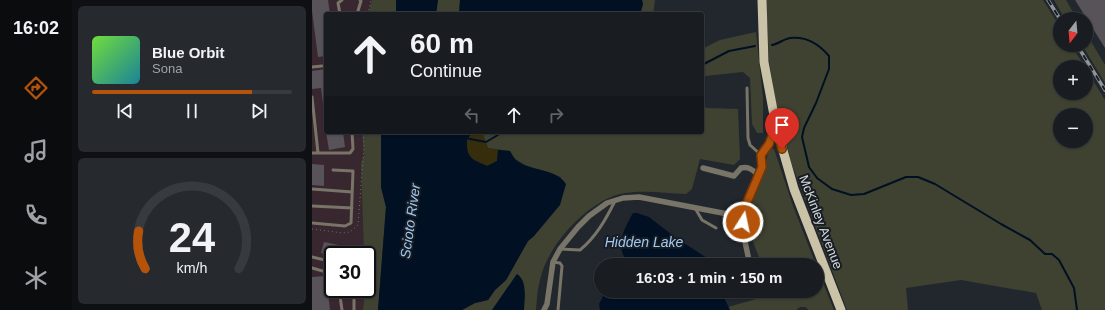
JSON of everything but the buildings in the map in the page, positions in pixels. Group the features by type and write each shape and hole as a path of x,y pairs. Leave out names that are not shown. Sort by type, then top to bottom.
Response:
{"main road":[{"name":"McKinley Avenue","path":"762,0 764,62 776,126 794,189 841,310"}],"street":[{"path":"703,168 734,176 740,168 745,167 750,168 758,175 743,212 745,218 741,223"},
{"path":"544,310 547,304 553,262 560,249 578,227 600,207 616,199 631,197 647,198 733,215"},
{"path":"733,215 737,211 743,212"},
{"path":"733,215 735,222 741,223"},
{"path":"741,223 748,258"}],"lane":[{"path":"340,12 338,3 342,0"},
{"path":"357,12 360,0"},
{"path":"312,67 322,66"},
{"path":"747,88 748,138 750,145 761,155"},
{"path":"312,97 313,124 318,154"},
{"path":"758,175 762,167 761,155 769,144 776,126"},
{"path":"312,153 350,153 353,149 352,134"},
{"path":"312,223 346,226 351,223 353,172 333,170"},
{"path":"312,189 352,192"},
{"path":"560,249 580,250 585,246 598,230 616,199"},
{"path":"312,206 352,208"},
{"path":"695,208 702,220 716,228"},
{"path":"312,257 324,260"},
{"path":"553,262 560,263 562,266 558,310"},
{"path":"312,268 324,271"},
{"path":"340,298 342,310"},
{"path":"354,298 354,310"}],"path":[{"path":"368,12 371,0"}],"shaded area":[{"path":"312,0 372,0 369,12 324,12 324,134 362,134 364,155 361,163 364,246 324,246 324,298 364,298 363,310 312,310"}],"green space":[{"path":"372,0 396,0 396,12 369,12"},
{"path":"438,0 460,0 459,12 436,12"},
{"path":"642,0 655,0 653,12 636,12 641,11 643,4"},
{"path":"766,0 1043,0 1053,16 1053,52 1075,52 1081,60 1053,60 1053,100 1093,100 1093,80 1105,100 1105,310 1042,310 1036,293 961,280 906,288 908,310 847,310 792,165 776,104 769,61"},
{"path":"1054,0 1066,0 1073,12 1061,12"},
{"path":"756,32 763,98 763,133 757,133 752,124 750,78 743,72 704,77 704,48 720,40"},
{"path":"1093,45 1105,65 1105,83 1093,63 1093,60 1091,60 1086,52 1093,52"},
{"path":"704,106 707,108 738,109 740,159 734,165 700,159 692,189 686,194 648,192 625,193 612,197 598,204 585,213 572,225 551,252 544,266 540,280 536,310 524,310 525,293 517,274 492,310 462,310 475,303 488,300 495,290 506,280 528,241 534,236 561,177 525,165 515,159 510,151 488,148 482,134 704,134"},
{"path":"362,134 382,134 381,187 386,207 378,310 363,310 364,298 376,298 376,246 364,246 361,163 364,155"},
{"path":"769,148 774,149 793,206 813,258 759,258 748,229 750,214 748,203 767,158"},
{"path":"824,285 834,310 809,310 805,307 800,307 796,310 730,310 728,307 760,298 824,298"}],"sand":[{"path":"471,134 482,134 488,148 498,150 497,161 487,166 473,159 467,150 467,139"}],"water":[{"path":"396,0 438,0 436,12 396,12"},
{"path":"460,0 642,0 643,4 641,11 636,12 459,12"},
{"name":"Scioto River","path":"471,134 467,139 467,150 471,157 477,162 487,166 497,161 498,150 510,151 514,158 520,163 555,175 566,184 560,205 528,241 506,280 495,290 488,300 475,303 462,310 378,310 386,207 381,187 381,135"},
{"name":"Hidden Lake","path":"633,213 649,217 676,238 707,258 625,258 622,252 621,241"},
{"path":"517,274 523,281 524,286 524,310 492,310"},
{"path":"602,298 724,298 730,310 600,310 599,304"}],"waterway":[{"path":"772,45 790,38 801,38 812,42 829,56 829,69 816,103 804,128 802,137 809,167 817,178 832,189 851,195 864,194 906,177 918,177 935,184 1030,240 1045,254 1052,254 1059,260 1074,288 1077,310"},
{"path":"704,64 729,51 755,46"},
{"path":"465,138 486,142 500,134"}],"railway":[{"path":"1048,0 1056,12"},
{"path":"1081,52 1105,90"}],"route":[{"path":"743,222 745,218 743,212 762,167 761,155 769,144 776,126 782,149"}]}
